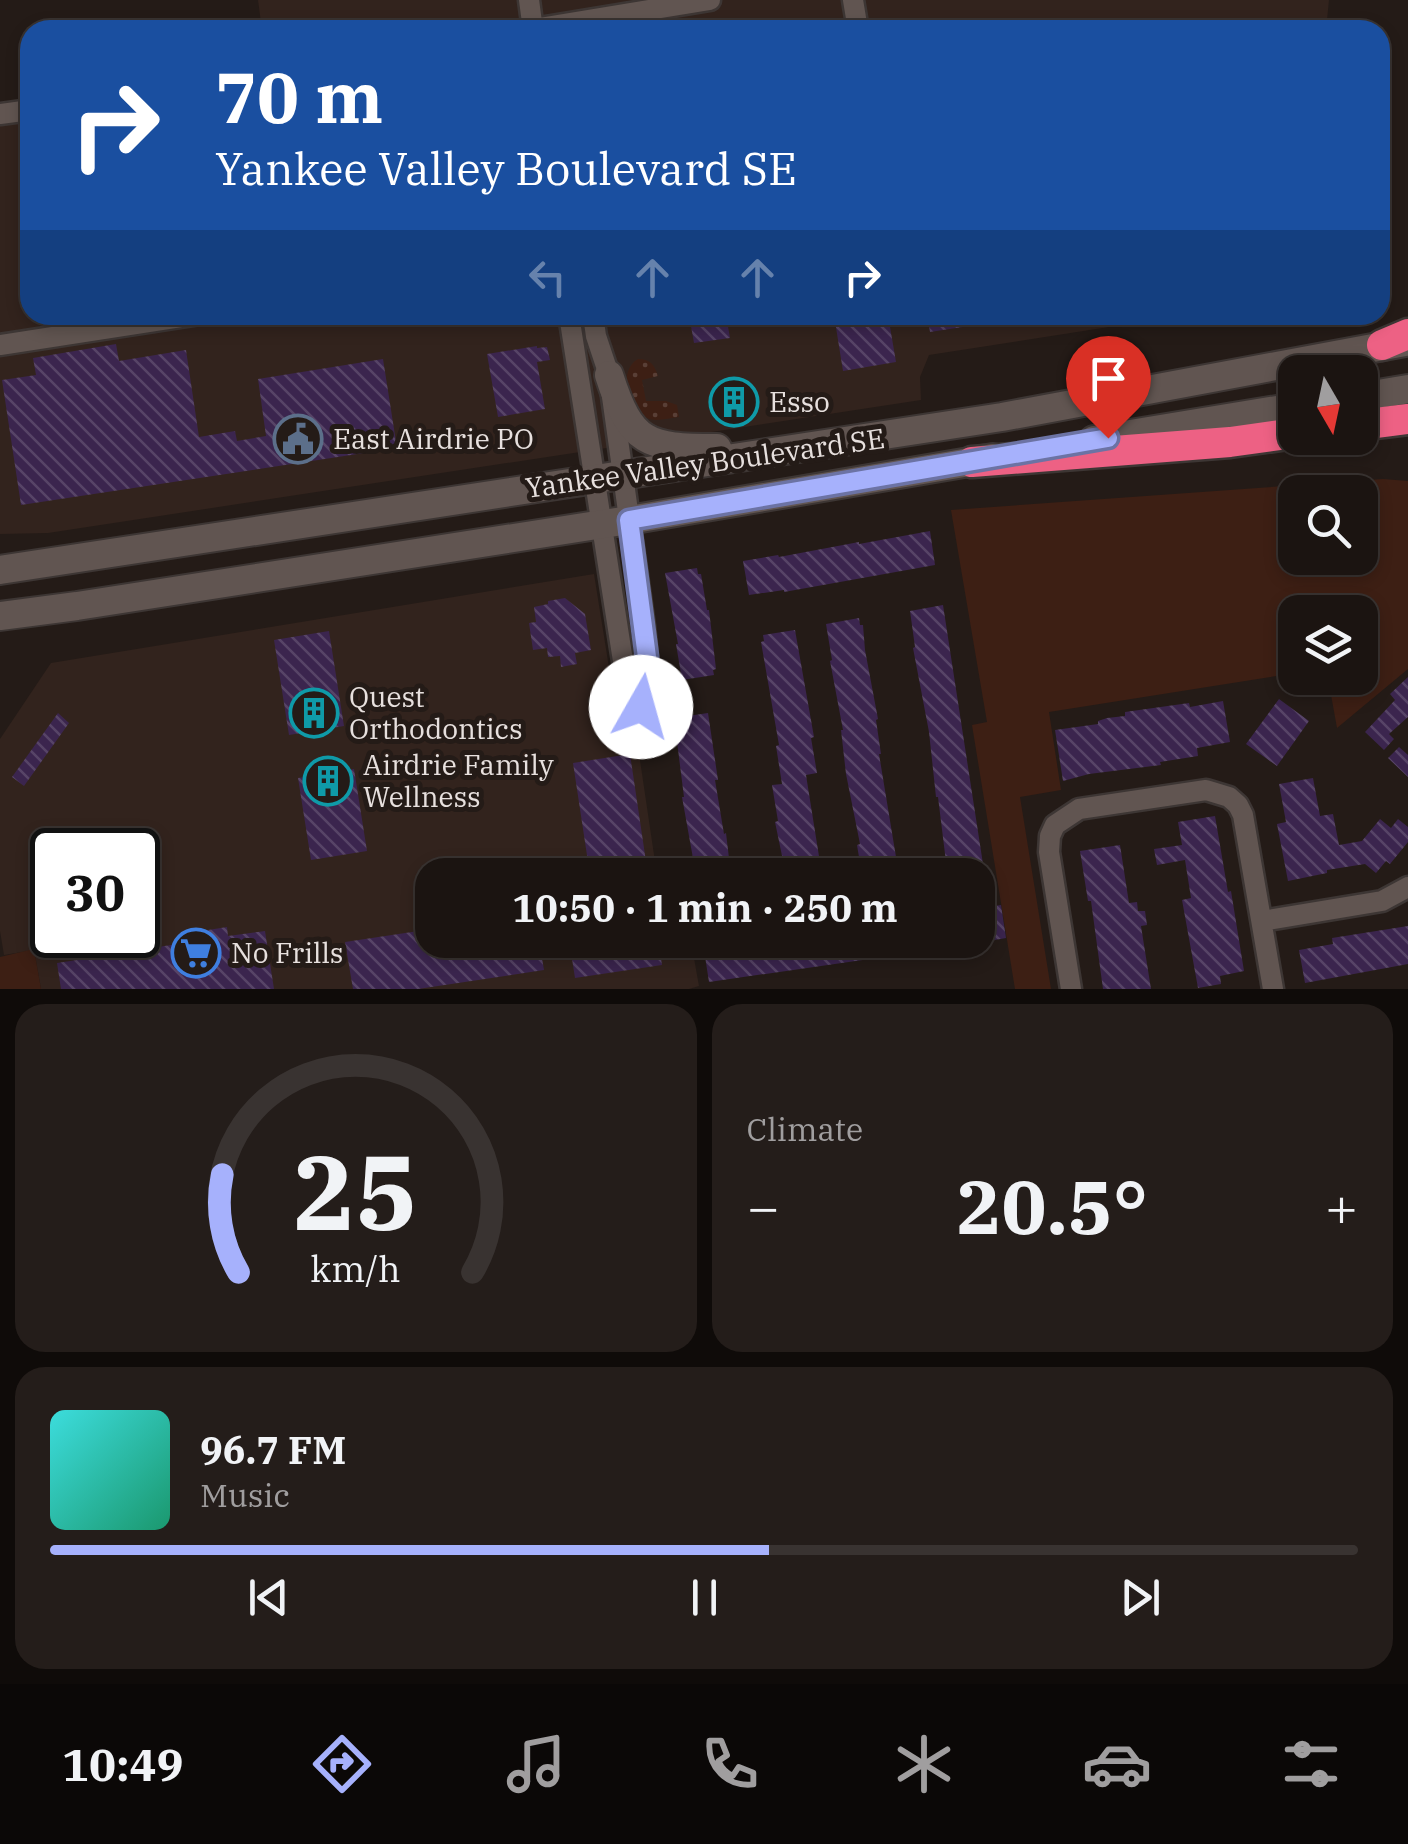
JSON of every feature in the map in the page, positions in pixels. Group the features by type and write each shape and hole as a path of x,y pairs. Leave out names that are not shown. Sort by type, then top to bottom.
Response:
{"highway":[{"path":"1378,423 1408,419"},
{"path":"972,462 1278,435"}],"main road":[{"name":"Yankee Valley Boulevard SE","path":"0,570 1002,418 1400,340"},
{"path":"609,375 632,428 659,444 680,448 812,448"},
{"path":"1378,394 1408,389"},
{"name":"Yankee Valley Boulevard SE","path":"0,616 629,520 1278,411"},
{"path":"0,550 124,551"},
{"path":"0,635 77,606"}],"street":[{"path":"591,20 710,0"},
{"path":"0,345 129,325"},
{"path":"571,325 623,660 641,707 647,657 609,375 594,325"},
{"path":"1070,989 1049,852 1055,825 1080,809 1206,790 1229,797 1243,814 1273,989"},
{"path":"1262,922 1382,901 1408,887"}],"shaded area":[{"path":"258,0 1329,0 1327,20 261,20"},
{"path":"20,121 20,325 1122,325 929,355 920,377 921,400 48,533 0,534 0,124"},
{"path":"638,359 651,363 658,376 642,380 646,401 677,405 679,417 649,419 634,405 627,379"},
{"path":"1378,479 1408,481 1408,669 1378,694 1378,595 1278,595 1278,676 1049,712 1061,790 1020,797 1051,989 1015,989 972,725 987,722 951,510 1278,487 1278,575 1378,575"},
{"path":"594,574 611,680 588,699 591,725 619,722 631,727 637,740 654,858 415,858 415,958 694,958 699,986 41,989 35,958 160,958 160,828 30,828 30,951 4,955 0,931 0,739 51,663"},
{"path":"1331,695 1377,695 1337,728"},
{"path":"30,950 30,958 36,958 41,989 0,989 0,957"}],"building":[{"name":"Esso","path":"691,325 728,325 730,338 694,343"},
{"path":"836,325 890,325 896,362 843,371"},
{"path":"929,325 976,325 930,332"},
{"path":"116,344 119,361 186,350 199,437 235,431 237,441 266,436 258,379 383,359 397,448 21,505 2,380 36,375 33,358"},
{"path":"547,347 550,360 537,362 545,409 498,417 487,354"},
{"name":"Esso","path":"752,386 755,406 714,412 711,393"},
{"path":"930,531 935,565 749,595 743,561"},
{"path":"697,568 709,610 716,669 714,675 682,680 665,573"},
{"path":"565,598 585,614 591,650 575,653 577,664 561,667 560,656 548,657 547,648 533,650 529,623 536,622 534,607"},
{"path":"943,605 982,858 946,858 910,611"},
{"path":"859,618 863,625 896,858 859,858 826,624"},
{"path":"795,630 814,737 811,738 817,773 806,775 819,858 782,858 772,785 782,784 776,746 779,745 763,635"},
{"path":"329,631 344,726 289,735 274,640"},
{"path":"1408,677 1408,717 1389,734 1394,739 1384,750 1365,732 1395,700 1390,694"},
{"path":"1279,699 1309,721 1277,766 1246,744"},
{"path":"1223,701 1230,742 1197,748 1198,756 1160,762 1161,765 1063,781 1055,730 1098,724 1107,718 1125,716 1125,712"},
{"path":"58,713 69,723 24,786 12,777"},
{"path":"708,713 729,858 693,858 674,718"},
{"path":"1399,747 1408,755 1408,777 1388,758"},
{"path":"630,754 645,858 587,858 573,763"},
{"path":"354,769 367,851 311,860 298,778"},
{"path":"1313,778 1320,816 1333,814 1339,845 1362,841 1380,819 1391,828 1398,819 1408,827 1408,842 1390,864 1386,861 1376,873 1365,864 1288,881 1277,824 1286,822 1279,784"},
{"path":"1215,816 1244,971 1220,976 1221,984 1198,988 1182,900 1191,898 1185,860 1157,865 1154,849 1182,845 1178,822"},
{"path":"1120,845 1129,903 1137,902 1138,911 1145,911 1147,925 1141,926 1151,989 1103,989 1080,851"},
{"path":"1001,905 1006,938 995,940 995,906"},
{"path":"1408,926 1408,964 1305,983 1299,950 1333,944 1332,938"},
{"name":"No Frills","path":"227,927 228,936 265,931 274,989 61,989 57,963 90,958 160,958 160,947 190,942 189,933"},
{"path":"415,932 415,958 542,958 544,970 418,989 353,989 345,942"},
{"path":"572,958 661,958 662,965 575,978"},
{"path":"705,958 876,958 709,982"}],"place":[{"name":"Esso","path":"734,402"},
{"name":"East Airdrie PO","path":"298,439"},
{"name":"Quest Orthodontics","path":"314,713"},
{"name":"Airdrie Family Wellness","path":"328,781"},
{"name":"No Frills","path":"196,953"}],"route":[{"path":"641,707 647,657 629,520 1108,438"}]}
